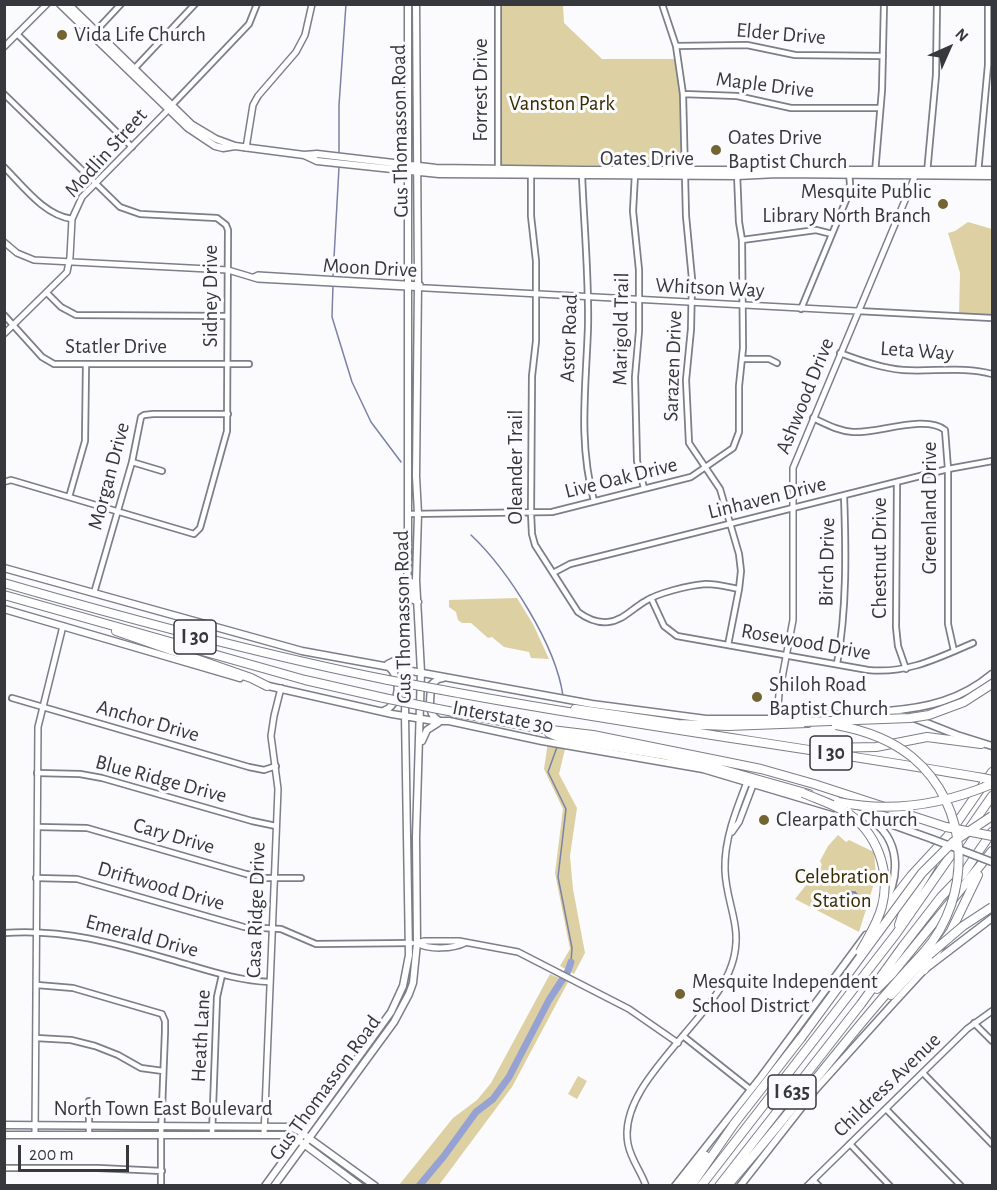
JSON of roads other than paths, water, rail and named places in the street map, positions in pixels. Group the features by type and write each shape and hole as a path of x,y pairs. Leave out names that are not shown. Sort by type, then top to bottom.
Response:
{"highway":[{"name":"I 30","path":"4,583 263,654 388,680 679,731 796,747 983,778 993,782"},
{"name":"I 30","path":"4,595 305,680 438,709 543,729 593,735 760,769 946,827 993,834"},
{"path":"69,613 251,678 267,686"},
{"path":"514,703 687,724 728,726 910,718 929,715 964,702 993,684"},
{"path":"804,722 836,725 878,736 911,756 938,787 950,810 959,847 957,887 950,910 927,954"},
{"path":"543,729 561,738 665,755 706,765 748,781 859,806 887,808 939,802 993,782"},
{"path":"796,747 876,747 927,737 981,744"},
{"path":"873,924 911,876 947,837 993,772"},
{"path":"803,793 846,813 857,821 872,839 882,861 885,889 880,913 844,980"},
{"name":"I 635","path":"701,1185 896,934 993,796"},
{"path":"691,1185 727,1133 922,873 953,842 993,816"},
{"name":"I 635","path":"719,1185 861,1004 941,897 963,874 993,834"},
{"path":"896,934 903,913 943,848 947,837"},
{"path":"861,1004 892,974 993,851"},
{"path":"924,970 951,931 983,864"},
{"path":"727,1185 868,1013 927,954 963,926 993,907"},
{"path":"681,1185 727,1133"}],"main road":[{"name":"Oates Drive","path":"60,4 94,33"},
{"name":"Oates Drive","path":"68,4 169,108 201,131 235,146 304,155 317,161 330,159 417,169 498,172 978,173 993,170"},
{"name":"Gus Thomasson Road","path":"274,1185 394,1022 409,994 415,973 421,672 416,580 418,514 416,476 418,422 417,169 408,4"},
{"name":"Gus Thomasson Road","path":"265,1185 391,1012 401,990 407,967 409,943 405,716 408,514 408,168 416,4"},
{"name":"Oates Drive","path":"978,173 993,176"},
{"path":"407,422 418,422"},
{"name":"Interstate 30","path":"4,568 272,644 385,666 670,716 706,719 777,719 872,712 893,714 920,720 981,744 993,746"},
{"path":"407,576 411,580 412,599 418,602"},
{"name":"Interstate 30","path":"4,609 267,686 382,712 468,725 542,741 685,765 748,781 832,808 859,813 993,862"},
{"path":"385,666 396,662 406,644"},
{"path":"382,712 390,709 395,702 398,680 394,672 385,666"},
{"path":"872,712 922,708 938,704 967,692 993,674"},
{"path":"420,747 426,730 442,722 432,715 431,685 438,679 447,677"},
{"path":"675,1185 751,1090 873,924 892,888 896,858 892,844 884,831 872,820 859,813"},
{"path":"740,1185 816,1089 924,970 993,918"},
{"path":"401,990 409,994"},
{"path":"377,1031 384,1036"},
{"name":"North Town East Boulevard","path":"4,1125 290,1127 304,1144 360,1185"},
{"name":"North Town East Boulevard","path":"4,1135 299,1136 309,1138 375,1185"},
{"path":"351,1179 358,1174"}],"street":[{"path":"4,47 47,4"},
{"path":"94,33 121,4"},
{"path":"132,71 195,4"},
{"name":"Modlin Street","path":"70,262 72,219 78,202 249,24 257,4"},
{"path":"246,148 253,105 296,52 307,29 312,4"},
{"name":"Forrest Drive","path":"498,4 498,172"},
{"name":"Sarazen Drive","path":"662,4 676,46 683,94 686,216 692,279 691,329 686,380 689,443 720,489 732,525 741,571 728,645"},
{"path":"875,173 884,4"},
{"path":"927,173 936,75 937,4"},
{"path":"978,173 988,65 988,4"},
{"path":"17,34 132,147"},
{"name":"Elder Drive","path":"676,46 747,45 795,55 883,56"},
{"name":"Sidney Drive","path":"4,94 113,202 129,212 218,218 228,230 227,431 200,528 194,534 117,511"},
{"name":"Maple Drive","path":"683,94 737,96 791,108 880,108"},
{"path":"4,167 52,213 72,219"},
{"name":"Oleander Trail","path":"531,171 531,216 536,261 531,513 535,545 578,612 586,618 597,621 618,620 651,598 706,584 739,589"},
{"name":"Marigold Trail","path":"635,172 633,211 639,270 639,332 635,377 637,461 644,488"},
{"name":"Live Oak Drive","path":"408,514 552,512 691,477 733,448 739,432 739,386 742,358 742,240 737,172"},
{"path":"801,309 847,198 850,184 849,172"},
{"name":"Astor Road","path":"583,173 587,298 584,381 585,460 594,501"},
{"name":"Ashwood Drive","path":"777,719 779,694 793,620 793,468 916,173"},
{"path":"742,240 816,230 832,234"},
{"name":"Moon Drive","path":"4,242 17,254 30,259 228,270 254,277 258,275 407,285 426,289"},
{"path":"4,334 64,276 70,262"},
{"name":"Whitson Way","path":"426,289 993,318"},
{"path":"47,293 61,307 76,315 228,316"},
{"name":"Statler Drive","path":"4,315 50,363 249,364"},
{"name":"Leta Way","path":"840,353 882,368 978,371 993,374"},
{"path":"742,358 769,359 777,363"},
{"path":"69,497 85,441 86,364"},
{"name":"Morgan Drive","path":"94,593 132,462 138,423 144,415 228,414"},
{"name":"Greenland Drive","path":"813,418 836,429 855,432 908,424 939,426 947,432 948,624 954,651"},
{"name":"Linhaven Drive","path":"553,573 570,564 948,469 993,461"},
{"path":"132,462 162,471"},
{"path":"4,482 11,480 117,511"},
{"name":"Chestnut Drive","path":"897,482 896,627 898,646 906,669"},
{"name":"Birch Drive","path":"837,664 843,618 844,495"},
{"name":"Rosewood Drive","path":"651,598 666,629 677,636 886,672 906,669 973,643"},
{"path":"35,1134 38,727 63,626"},
{"name":"Casa Ridge Drive","path":"264,1135 278,789 271,736 281,688"},
{"name":"Anchor Drive","path":"12,698 249,767 264,770 276,766"},
{"name":"Blue Ridge Drive","path":"37,773 80,774 102,778 276,826"},
{"path":"646,1185 630,1151 626,1132 627,1120 638,1094 722,985 734,958 737,941 736,922 725,872 726,852 733,820 748,781"},
{"name":"Cary Drive","path":"38,826 87,828 246,874 265,878 301,878"},
{"name":"Driftwood Drive","path":"36,878 77,879 244,927 281,929 316,944 417,944 424,941 459,941 518,952 639,1015 678,1043"},
{"name":"Emerald Drive","path":"4,933 37,932 90,937 222,975 270,982"},
{"name":"Heath Lane","path":"212,1134 217,997 222,975"},
{"path":"37,985 68,986 162,1014 165,1021 161,1185"},
{"name":"Childress Avenue","path":"807,1185 974,1023 993,1011"},
{"path":"974,1023 993,1041"},
{"path":"683,1036 751,1090"},
{"path":"36,1038 71,1040 118,1054 141,1068 163,1071"},
{"path":"923,1073 993,1144"},
{"path":"89,1101 89,1134"},
{"path":"886,1109 961,1185"},
{"path":"850,1144 890,1185"},
{"path":"4,1168 162,1171"},
{"path":"813,1180 819,1185"}],"water":[{"path":"848,892 855,892 866,901 863,909 851,906 846,899"}],"waterway":[{"path":"339,153 339,105 346,4"},
{"path":"333,276 339,167"},
{"path":"333,284 332,317 352,382 371,422 401,462"},
{"path":"471,535 515,588 541,632 559,676 563,696"},
{"path":"557,747 548,772 566,809 558,877 572,948 571,962"},
{"path":"419,1186 476,1112 493,1099 509,1077 571,962"}],"place":[{"name":"Vida Life Church","path":"62,35"},
{"name":"Oates Drive Baptist Church","path":"716,150"},
{"name":"Mesquite Public Library North Branch","path":"943,204"},
{"name":"Shiloh Road Baptist Church","path":"757,697"},
{"name":"Clearpath Church","path":"764,820"},
{"name":"Mesquite Independent School District","path":"680,994"}],"park label":[{"name":"Vanston Park","path":"562,104"},
{"name":"Celebration Station","path":"842,889"}]}
